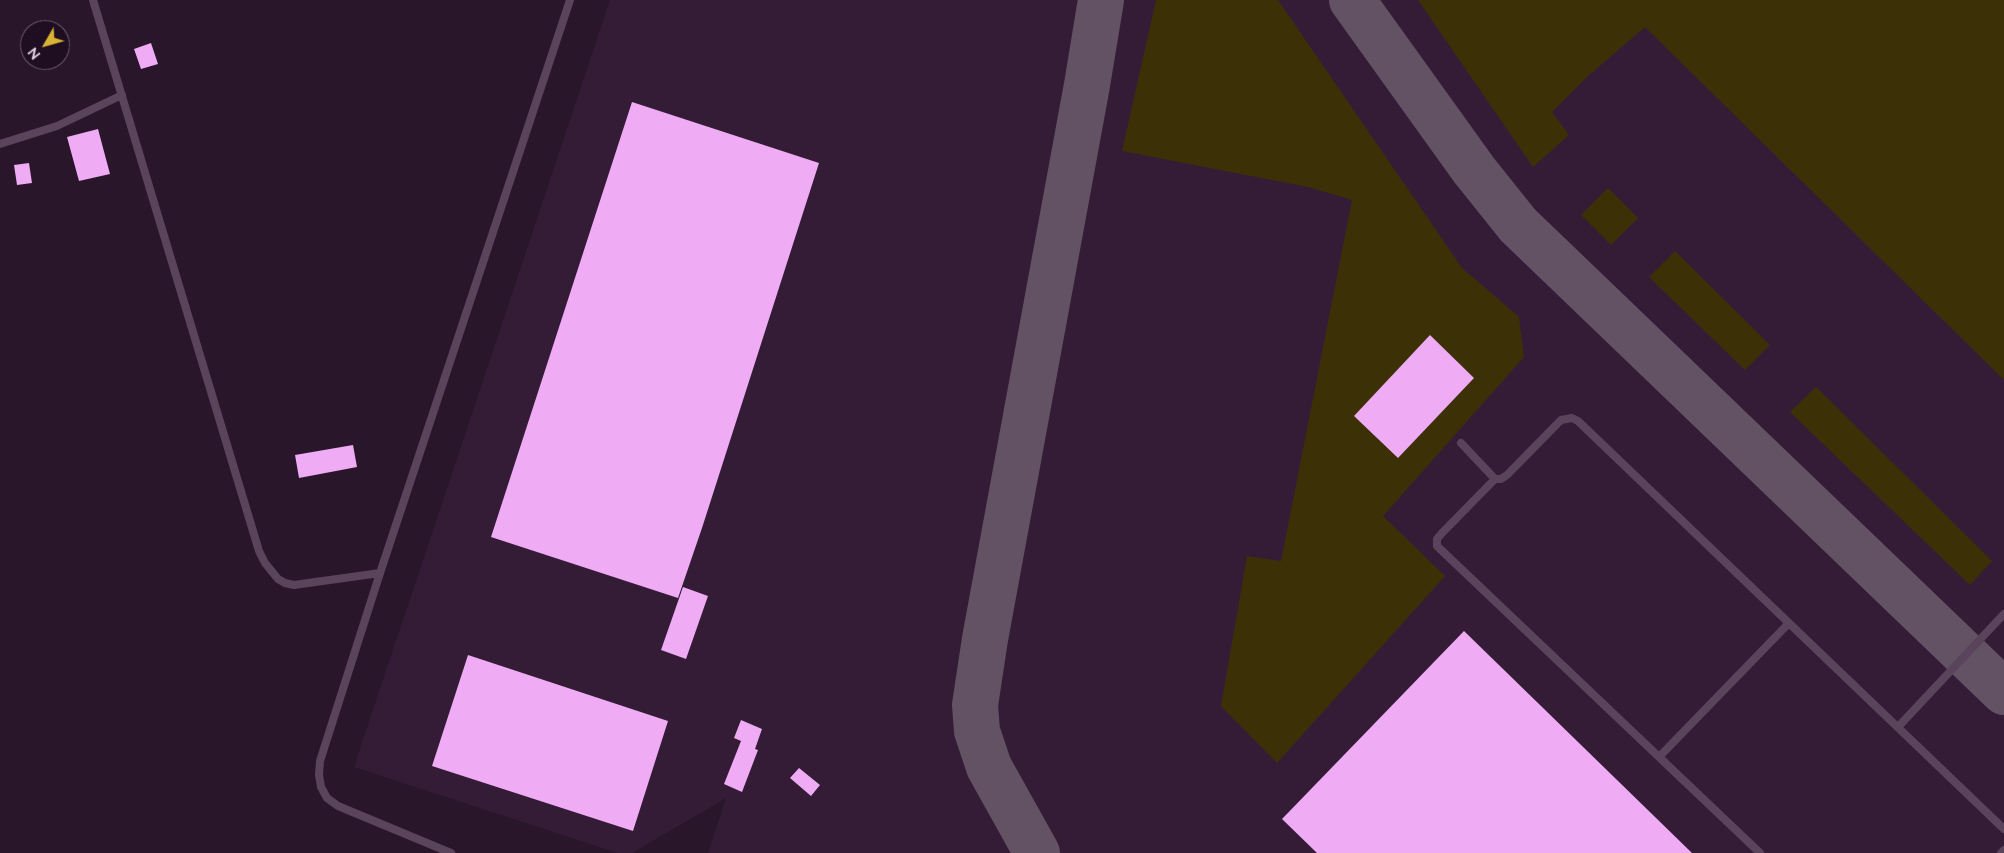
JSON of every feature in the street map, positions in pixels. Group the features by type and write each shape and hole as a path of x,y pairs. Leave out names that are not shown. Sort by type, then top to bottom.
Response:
{"lane":[{"path":"93,0 259,551 265,563 278,579 294,585 380,573"},
{"path":"451,853 338,806 327,798 321,787 319,775 323,748 570,0"},
{"path":"0,144 57,126 122,95"},
{"path":"1760,853 1437,546 1437,539 1442,533 1495,479 1501,479 1506,475 1561,420 1572,418 1586,428 2004,829"},
{"path":"1461,443 1495,479"},
{"path":"1898,727 2004,614"},
{"path":"1659,757 1789,623"}],"shaded area":[{"path":"610,0 2004,0 2004,853 708,853 726,798 632,853 618,853 354,767"},
{"path":"1156,0 1278,0 1462,268 1519,317 1524,357 1383,516 1445,576 1277,763 1221,706 1247,556 1281,561 1352,200 1308,187 1122,151"},
{"path":"1418,0 2004,0 2004,380 1645,27 1588,76 1552,112 1569,135 1533,167"},
{"path":"1608,188 1638,218 1611,245 1581,215"},
{"path":"1675,251 1770,345 1745,370 1649,277"},
{"path":"1816,387 1992,561 1970,585 1790,412"}],"building":[{"path":"151,43 158,64 141,69 134,49"},
{"path":"632,102 819,163 678,598 491,537"},
{"path":"98,129 110,174 79,181 67,137"},
{"path":"29,163 32,183 17,185 14,165"},
{"path":"1430,335 1474,378 1398,458 1354,416"},
{"path":"353,445 357,467 299,478 295,455"},
{"path":"683,587 708,596 686,659 661,650"},
{"path":"1464,631 1692,853 1317,853 1282,819"},
{"path":"468,655 668,721 633,831 432,766"},
{"path":"741,720 762,729 755,749 758,750 742,792 724,784 741,741 734,738"},
{"path":"799,768 820,785 811,796 790,778"}],"taxiway":[{"path":"1037,853 989,767 977,731 975,705 985,639 1101,0"},
{"path":"1352,0 1474,170 1518,225 2004,692"}]}
